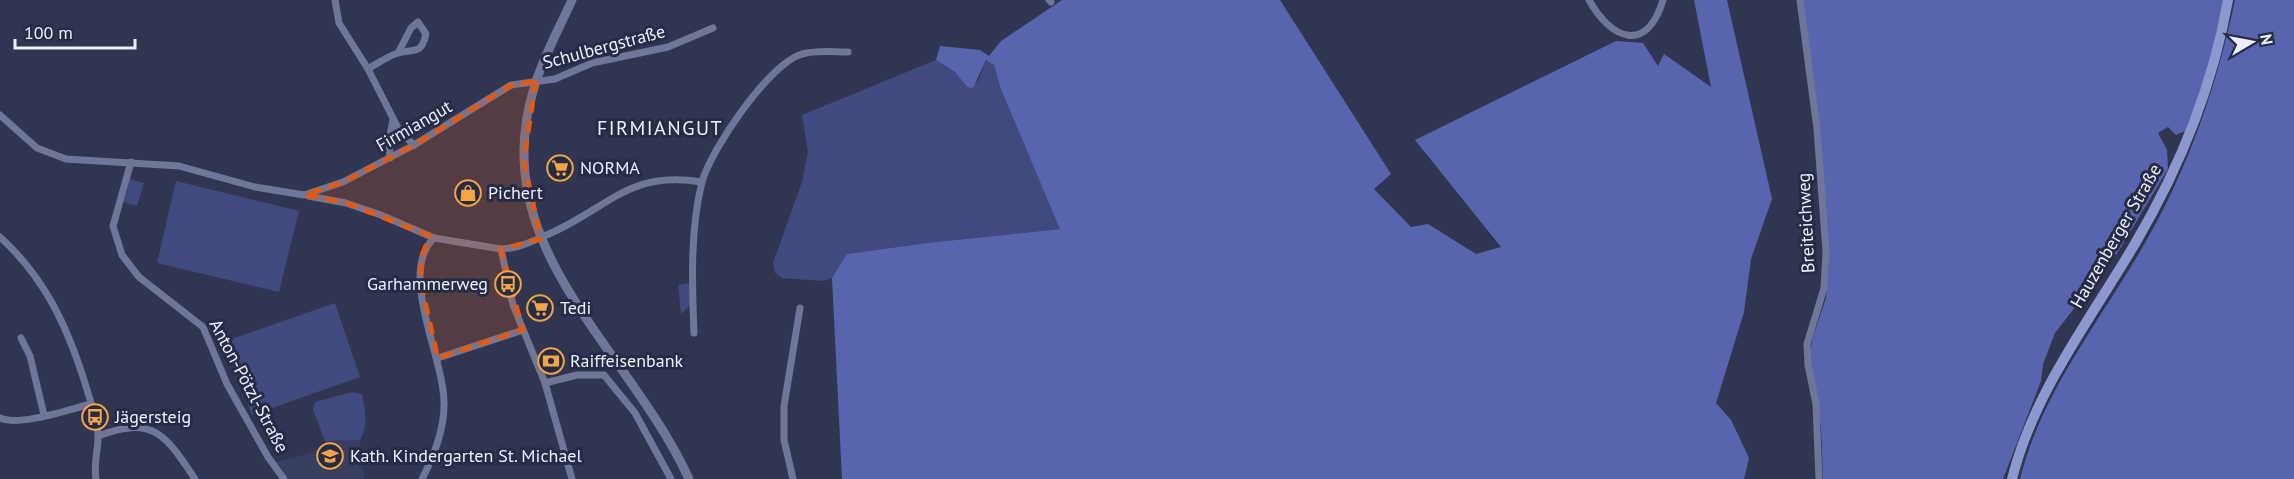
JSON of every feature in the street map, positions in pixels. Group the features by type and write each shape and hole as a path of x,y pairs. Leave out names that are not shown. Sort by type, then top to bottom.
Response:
{"main road":[{"name":"Hauzenberger Straße","path":"2012,479 2025,437 2053,376 2136,241 2182,150 2213,68 2228,0"}],"street":[{"path":"335,0 339,23 368,69 400,132 414,145"},
{"path":"1589,0 1604,23 1618,33 1631,37 1647,32 1663,0"},
{"name":"Breiteichweg","path":"1800,0 1817,129 1826,252 1824,288 1807,344 1808,365 1816,404 1819,479"},
{"name":"Schulbergstraße","path":"569,2 536,81 526,124 524,161 530,205 541,239 573,302 647,403 688,479"},
{"path":"368,69 398,53 413,53 420,48 426,34 418,22 411,28 398,53"},
{"name":"Schulbergstraße","path":"536,81 555,79 592,63 681,44 713,28"},
{"path":"694,333 695,233 702,182 716,151 730,128 764,85 784,66 801,55 848,52"},
{"name":"Firmiangut","path":"304,195 327,189 390,158 511,85 536,81"},
{"name":"Firmiangut","path":"0,114 25,140 49,153 80,161 179,166 255,187 346,203 434,238 501,249"},
{"path":"390,158 389,140 393,120"},
{"name":"Anton-Pötzl-Straße","path":"131,162 113,226 122,255 139,277 203,327 227,384 268,457 285,479"},
{"path":"572,479 545,383 513,305 501,249 528,245 541,239 612,196 639,185 681,178 702,182"},
{"path":"0,237 22,257 56,305 77,356 98,436 96,479"},
{"path":"422,479 436,448 443,420 443,389 438,358 426,316 420,267 425,248 434,238"},
{"path":"793,479 784,440 784,406 800,308"},
{"path":"438,358 523,330"},
{"path":"21,338 30,356 44,415"},
{"path":"545,383 576,375 604,375 634,413 671,479"},
{"path":"0,418 24,419 91,404"},
{"path":"98,436 132,426 150,430 169,444 195,479"}],"highlighted area":[{"path":"536,81 524,161 541,239 501,249 523,330 438,358 421,283 421,257 430,236 346,203 304,195 343,182 414,145 511,85"}],"shaded area":[{"path":"1062,0 1280,0 1391,174 1374,189 1411,227 1428,224 1476,254 1501,247 1415,140 1616,41 1643,43 1658,66 1664,54 1711,87 1694,0 1727,0 1772,199 1751,259 1744,312 1716,403 1731,420 1749,458 1744,479 842,479 832,278 847,254 1060,229 1000,87 994,65 986,60 973,88 967,87 955,72 936,60 940,46 980,50 989,56 1001,41"},
{"path":"1803,0 2224,0 2204,85 2185,131 2176,135 2168,127 2158,133 2167,150 2168,169 2118,252 2055,333 2043,364 2041,381 2003,479 1823,479 1821,427 1809,363 1812,340 1826,298 1829,263 1809,84"},
{"path":"2235,0 2294,0 2294,479 2020,479 2030,447 2058,386 2145,243 2175,185 2200,125 2220,63"},
{"path":"987,59 994,65 1000,87 1061,229 848,254 832,278 823,281 782,278 775,273 773,263 802,182 808,152 802,115 936,60 955,72 967,87 978,81"},
{"path":"130,179 144,183 137,206 124,202"},
{"path":"176,181 299,211 279,292 157,263"},
{"path":"692,283 692,303 681,314 678,285"},
{"path":"335,303 360,377 252,415 226,341"},
{"path":"352,392 362,394 366,417 360,440 325,441 313,410 315,402"},
{"name":"Kath. Kindergarten St. Michael","path":"360,440 364,479 282,479 272,463 325,449 325,441"}],"place":[{"name":"NORMA","path":"560,168"},
{"name":"Pichert","path":"468,193"},
{"name":"Garhammerweg","path":"508,284"},
{"name":"Tedi","path":"540,308"},
{"name":"Raiffeisenbank","path":"551,361"},
{"name":"Jägersteig","path":"95,417"},
{"name":"Kath. Kindergarten St. Michael","path":"330,456"}],"district":[{"name":"FIRMIANGUT","path":"660,128"}]}
